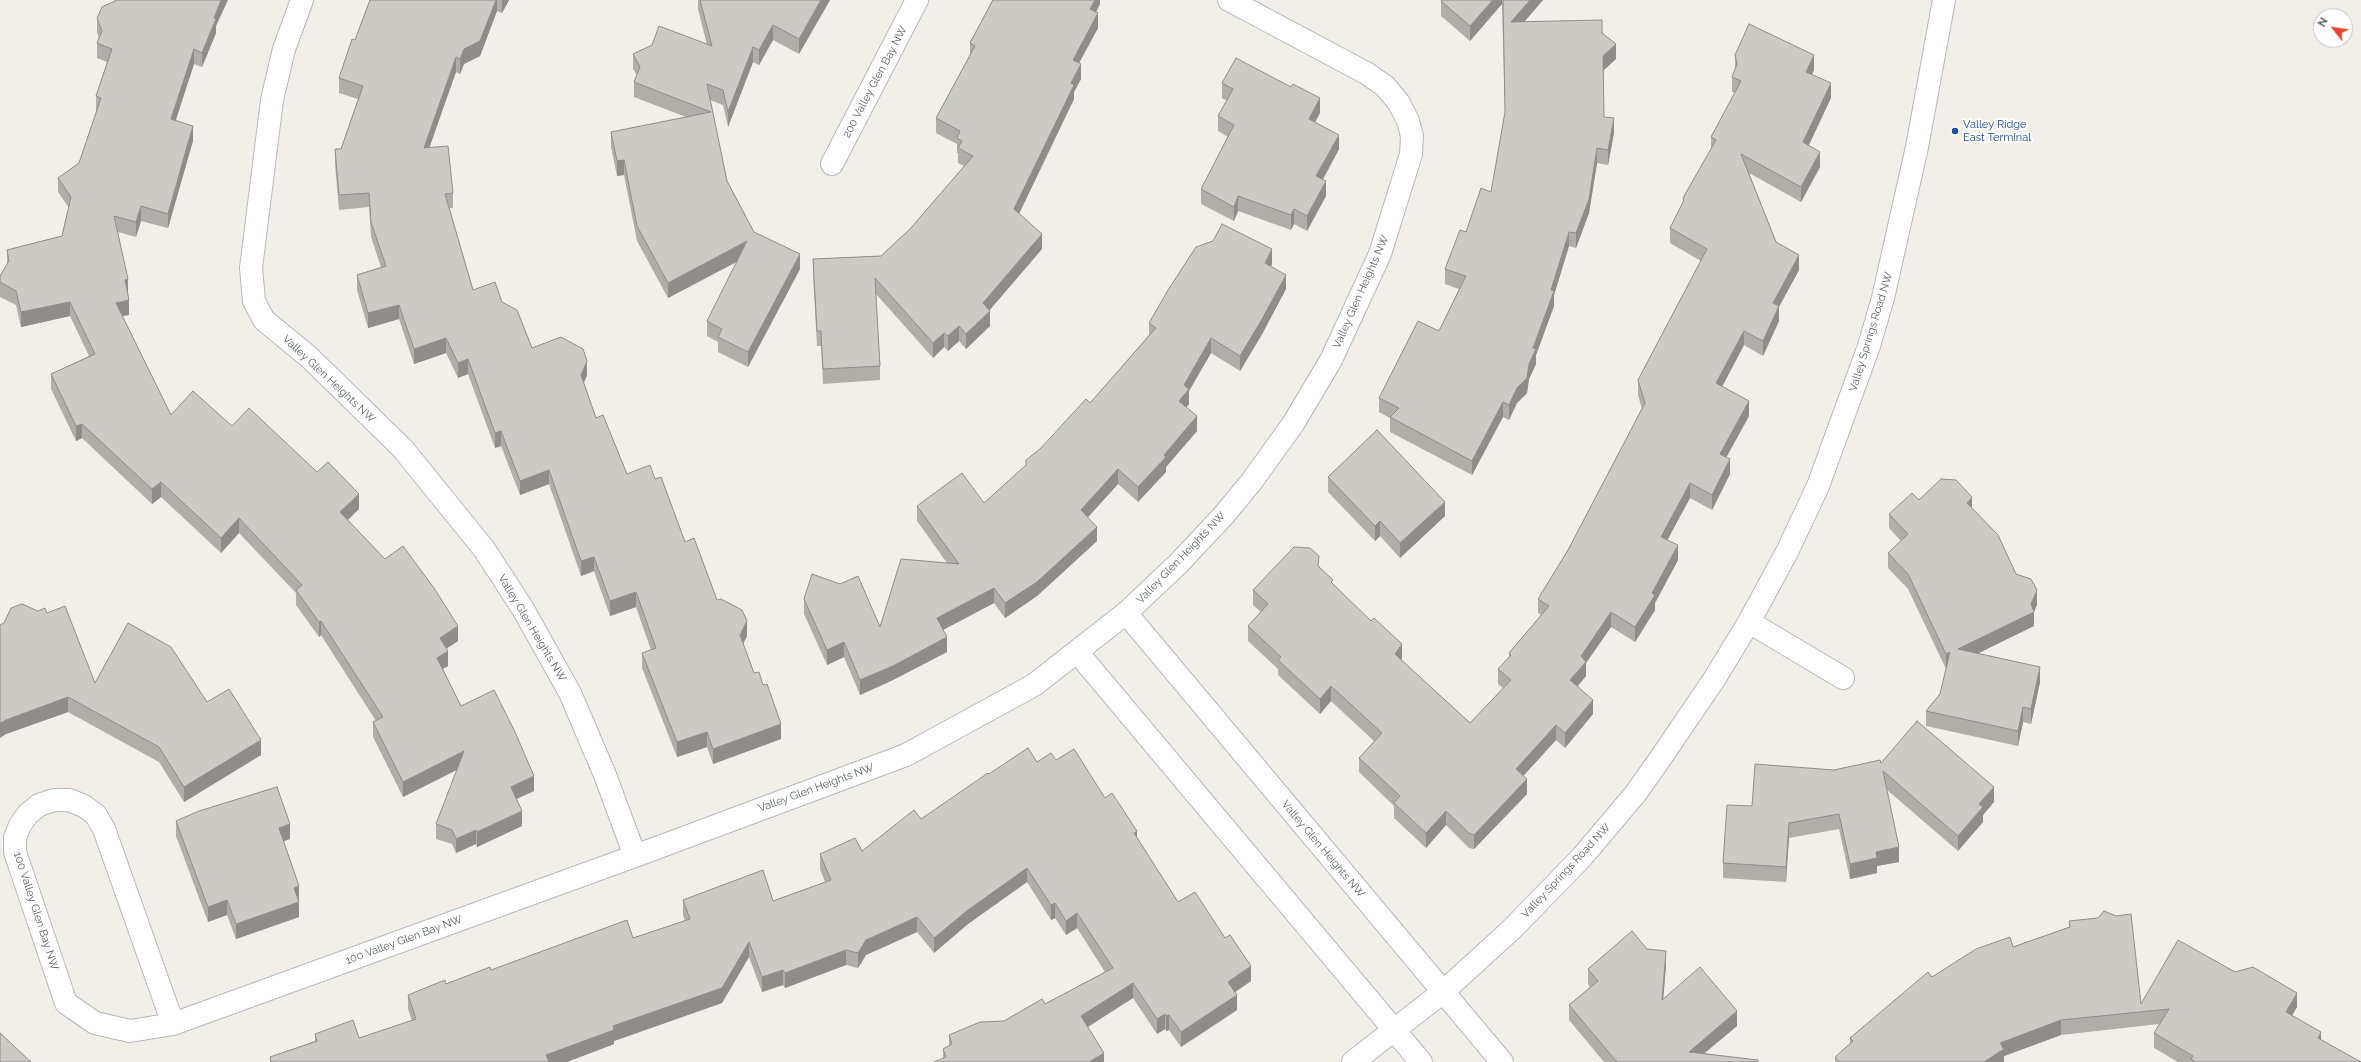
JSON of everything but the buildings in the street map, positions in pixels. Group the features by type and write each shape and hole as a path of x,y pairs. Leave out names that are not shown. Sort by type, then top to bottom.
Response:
{"street":[{"name":"Valley Glen Heights NW","path":"302,0 284,49 272,100 251,268 254,301 264,320 309,357 403,449 484,549 523,609 570,693 605,775 635,856 906,755 1034,685 1078,653 1126,613 1178,564 1224,515 1252,481 1293,424 1331,360 1380,254 1411,154 1412,136 1408,121 1399,103 1385,86 1366,73 1229,0"},
{"name":"200 Valley Glen Bay NW","path":"832,164 917,0"},
{"name":"Valley Springs Road NW","path":"1353,1062 1395,1031 1443,992 1512,929 1582,857 1631,799 1711,684 1749,622 1787,552 1818,486 1869,346 1883,298 1917,147 1944,0"},
{"name":"Valley Glen Heights NW","path":"1126,613 1502,1062"},
{"path":"1749,622 1843,678"},
{"path":"1078,653 1421,1062"},
{"name":"100 Valley Glen Bay NW","path":"173,1024 104,829 96,815 84,806 69,800 54,800 39,805 28,814 20,825 15,838 15,852 66,1003 95,1023 130,1031 173,1024 635,856"}],"place":[{"name":"Valley Ridge East Terminal","path":"1955,131"}]}
